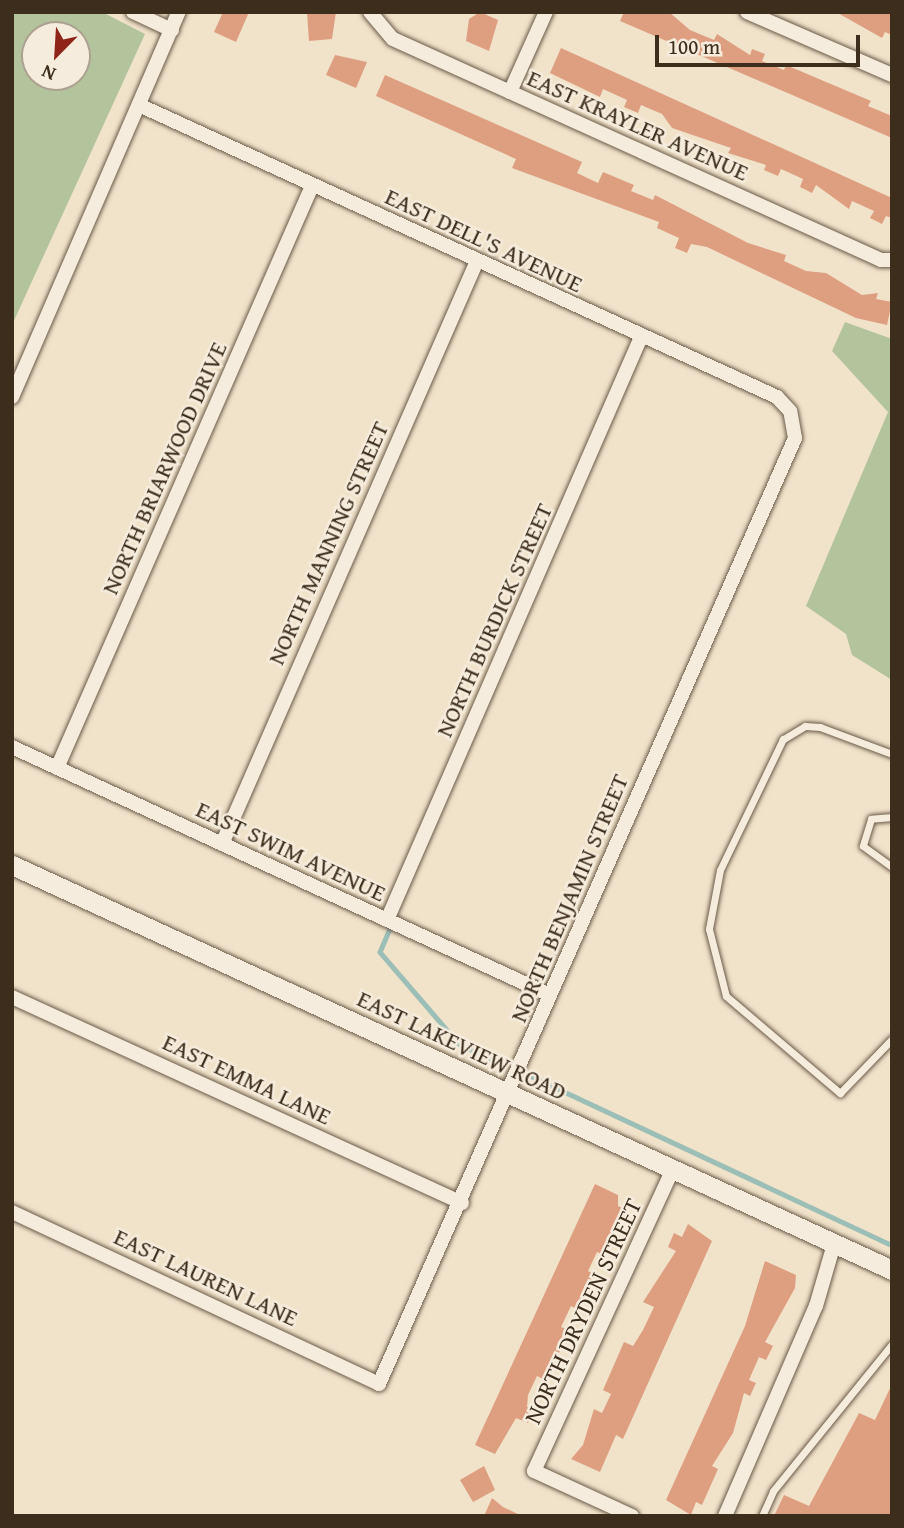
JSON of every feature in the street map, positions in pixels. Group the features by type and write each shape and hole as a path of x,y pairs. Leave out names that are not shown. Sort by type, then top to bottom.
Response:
{"street":[{"path":"134,12 172,30"},
{"path":"12,397 179,12"},
{"path":"510,92 546,12"},
{"path":"747,12 892,75"},
{"name":"EAST KRAYLER AVENUE","path":"371,16 393,39 881,260 892,260"},
{"name":"EAST DELL'S AVENUE","path":"139,105 777,397 795,428"},
{"name":"NORTH BRIARWOOD DRIVE","path":"57,768 312,186"},
{"name":"NORTH MANNING STREET","path":"222,844 477,261"},
{"name":"NORTH BURDICK STREET","path":"387,920 641,337"},
{"name":"NORTH BENJAMIN STREET","path":"380,1384 512,1095 550,995 795,428"},
{"name":"EAST SWIM AVENUE","path":"12,747 550,995"},
{"name":"EAST LAKEVIEW ROAD","path":"12,865 892,1270"},
{"name":"EAST EMMA LANE","path":"12,997 462,1203"},
{"name":"NORTH DRYDEN STREET","path":"632,1516 534,1471 673,1169"},
{"name":"EAST LAUREN LANE","path":"12,1212 380,1384"},
{"path":"725,1516 816,1306 834,1244"}],"lane":[{"path":"892,754 820,727 805,726 783,739 720,870 709,929 726,996 840,1093 892,1039"},
{"path":"892,817 871,819 863,846 892,867"},
{"path":"762,1516 773,1491 892,1344"}],"green space":[{"path":"12,12 102,12 145,34 12,325"},
{"path":"845,322 892,339 892,680 852,655 846,634 806,606 888,412 832,351"}],"building":[{"path":"223,12 249,12 236,42 214,32"},
{"path":"307,12 336,12 332,39 309,41"},
{"path":"480,12 498,20 489,51 466,41 469,19"},
{"path":"624,12 669,12 690,30 714,40 717,34 750,55 752,49 765,54 762,61 784,70 786,65 871,101 868,106 892,116 892,138 620,21"},
{"path":"836,12 892,12 892,35 885,32 882,38"},
{"path":"561,48 892,198 892,218 886,216 882,224 870,218 874,211 852,201 849,209 816,185 812,193 800,187 803,179 781,169 778,176 764,170 766,165 728,153 731,148 672,128 662,114 641,105 638,113 624,107 627,100 603,89 600,97 550,73"},
{"path":"335,55 367,62 356,88 326,75"},
{"path":"385,75 582,162 577,173 598,183 603,172 634,185 631,191 653,200 655,195 748,243 786,255 784,261 806,271 826,273 862,295 878,293 876,299 892,302 887,325 856,318 707,247 691,244 687,253 675,248 679,238 657,228 659,222 512,168 516,159 376,96"},
{"path":"595,1184 618,1195 618,1206 626,1210 604,1255 597,1252 588,1271 596,1275 579,1310 571,1306 561,1327 569,1330 547,1381 537,1376 528,1395 527,1407 534,1410 528,1423 516,1418 495,1454 475,1445"},
{"path":"688,1224 712,1241 623,1439 616,1435 600,1472 571,1459 583,1445 594,1409 602,1413 611,1394 603,1390 624,1342 633,1346 654,1307 643,1302 676,1251 668,1247 674,1233 682,1237"},
{"path":"765,1261 796,1275 795,1288 765,1342 773,1346 766,1360 759,1357 749,1380 756,1383 750,1396 744,1393 733,1433 712,1466 718,1469 702,1505 696,1502 691,1515 666,1500 745,1326"},
{"path":"892,1384 892,1516 774,1516 784,1495 809,1506 859,1413 875,1420"},
{"path":"484,1466 495,1490 473,1502 460,1480"},
{"path":"492,1498 503,1507 522,1516 484,1516"}],"waterway":[{"path":"392,924 380,952 459,1044 504,1065"},
{"path":"533,1077 892,1245"}]}
